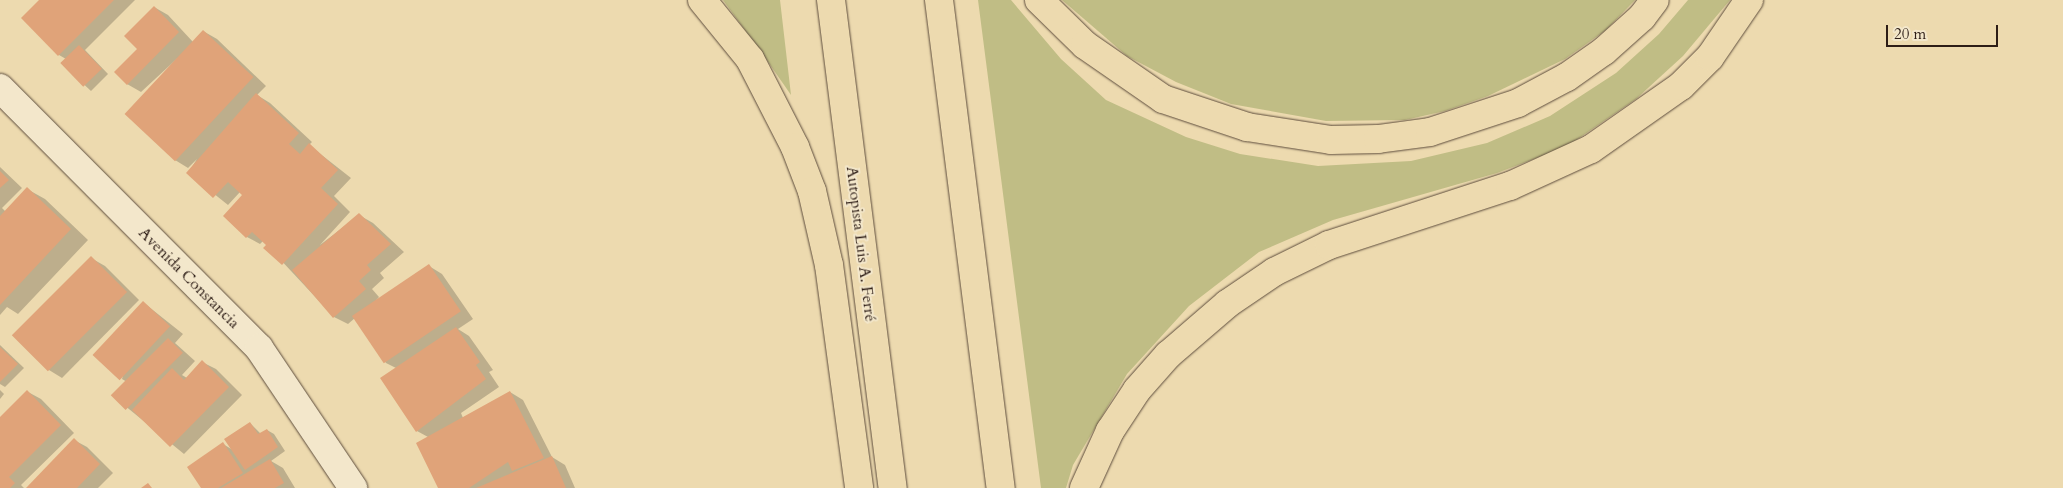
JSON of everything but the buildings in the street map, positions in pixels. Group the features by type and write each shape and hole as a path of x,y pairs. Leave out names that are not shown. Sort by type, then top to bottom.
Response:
{"highway":[{"path":"702,0 750,59 795,147 812,191 829,265 859,488"},
{"name":"Autopista Luis A. Ferré","path":"831,0 893,488"},
{"path":"939,0 1000,488"},
{"path":"1039,0 1085,45 1163,99 1247,127 1331,140 1378,139 1430,132 1518,103 1567,77 1604,51 1642,17 1655,0"},
{"path":"1084,488 1110,431 1137,390 1168,355 1227,304 1274,272 1329,245 1510,186 1591,149 1681,86 1710,56 1749,0"}],"street":[{"name":"Avenida Constancia","path":"0,88 259,348 353,488"}],"shaded area":[{"path":"723,0 780,0 791,95 766,59"},
{"path":"978,0 1011,0 1061,59 1106,100 1186,137 1240,154 1318,166 1411,161 1487,143 1550,116 1616,73 1659,34 1688,0 1730,0 1683,56 1636,99 1566,147 1497,173 1333,220 1259,252 1189,306 1127,374 1073,465 1066,488 1041,488"},
{"path":"1062,0 1635,0 1606,30 1565,59 1488,96 1445,111 1405,120 1326,121 1231,104 1176,82 1127,56"}]}
